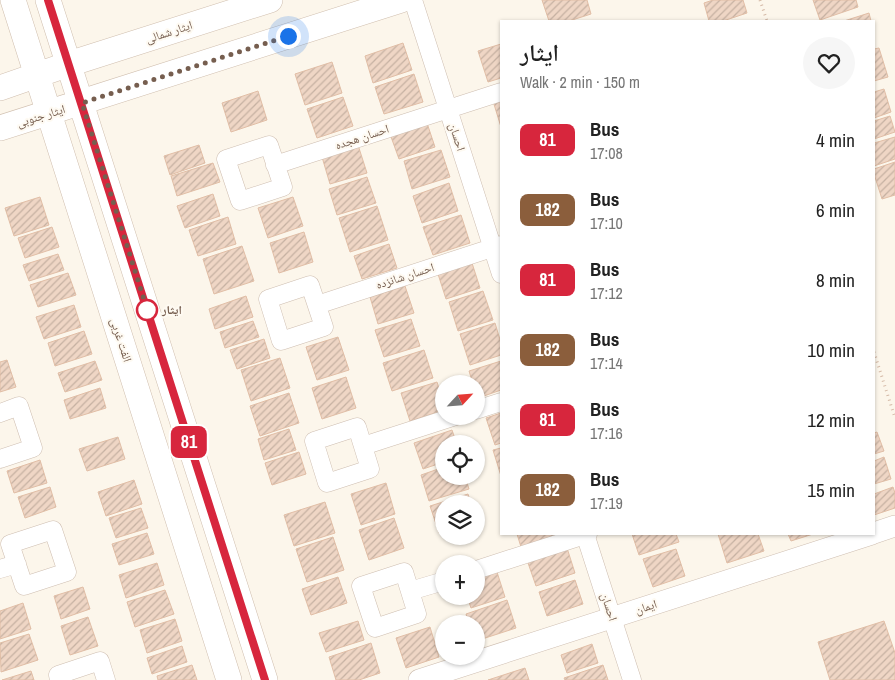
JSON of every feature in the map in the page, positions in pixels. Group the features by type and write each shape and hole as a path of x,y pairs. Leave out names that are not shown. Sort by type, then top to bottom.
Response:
{"main road":[{"name":"الفت غربی","path":"13,0 230,680"},
{"path":"48,0 265,680"},
{"name":"ایثار شمالی","path":"69,64 270,0"},
{"path":"82,103 401,0"},
{"path":"0,88 69,64"},
{"name":"ایثار جنوبی","path":"0,128 82,103"}],"street":[{"name":"احسان","path":"413,0 448,109 497,247 500,267"},
{"name":"احسان هجده","path":"275,165 500,92"},
{"name":"احسان شانزده","path":"317,305 497,247"},
{"path":"485,407 500,402"},
{"path":"0,412 19,406 32,448 0,459"},
{"path":"363,446 435,423"},
{"name":"ایمان","path":"875,533 895,526"},
{"path":"485,567 583,535"},
{"name":"احسان","path":"586,535 632,680"},
{"name":"ایمان","path":"419,680 870,535"},
{"path":"0,569 17,564"},
{"path":"410,592 435,583"},
{"path":"59,680 58,675 100,661 106,680"}],"path":[{"path":"760,0 767,20"},
{"path":"875,355 895,418"}],"building":[{"path":"542,0 587,0 591,14 572,20 549,20"},
{"path":"713,0 743,0 747,13 726,20 709,20 704,3"},
{"path":"813,0 856,0 858,7 820,20"},
{"path":"869,13 871,20 847,20"},
{"path":"403,43 412,70 373,83 365,56"},
{"path":"500,44 500,78 488,82 478,51"},
{"path":"879,48 888,77 875,81 875,49"},
{"path":"332,62 342,93 305,105 295,74"},
{"path":"414,74 423,102 384,114 375,87"},
{"path":"884,89 891,112 875,118 875,92"},
{"path":"258,91 267,120 231,132 222,103"},
{"path":"343,97 353,126 317,138 307,109"},
{"path":"500,99 500,124 493,101"},
{"path":"890,116 895,132 875,139 875,121"},
{"path":"427,123 435,147 399,159 390,134"},
{"path":"895,137 895,159 875,166 875,143"},
{"path":"199,145 205,163 170,175 164,156"},
{"path":"358,145 367,173 330,184 322,157"},
{"path":"441,150 450,177 412,189 404,161"},
{"path":"895,162 895,195 882,199 875,177 875,169"},
{"path":"213,163 220,182 177,196 171,176"},
{"path":"367,177 376,203 337,215 329,189"},
{"path":"449,183 458,211 422,223 413,196"},
{"path":"213,194 220,216 185,228 177,206"},
{"path":"40,197 49,225 14,236 5,208"},
{"path":"293,197 303,226 268,238 258,208"},
{"path":"377,206 388,240 350,252 339,218"},
{"path":"461,215 470,243 433,255 423,227"},
{"path":"228,217 236,244 198,256 189,230"},
{"path":"52,227 59,247 25,258 18,238"},
{"path":"304,232 313,262 279,273 270,243"},
{"path":"389,244 397,268 362,279 354,256"},
{"path":"242,246 254,281 214,294 203,259"},
{"path":"58,254 64,270 29,281 23,265"},
{"path":"472,263 480,288 446,299 438,274"},
{"path":"68,273 76,295 38,307 30,285"},
{"path":"405,286 414,313 378,324 370,297"},
{"path":"483,291 493,320 458,331 449,302"},
{"path":"246,296 253,317 215,329 209,309"},
{"path":"74,305 81,327 44,339 36,317"},
{"path":"411,319 420,346 384,357 375,330"},
{"path":"253,321 259,337 225,348 220,332"},
{"path":"495,323 500,340 500,355 470,365 460,334"},
{"path":"84,331 92,354 55,366 48,343"},
{"path":"338,337 349,370 317,380 306,347"},
{"path":"264,339 270,358 237,369 230,350"},
{"path":"424,350 433,378 392,391 383,363"},
{"path":"280,358 290,388 251,401 241,370"},
{"path":"7,360 16,387 0,392 0,362"},
{"path":"95,361 102,380 65,392 58,373"},
{"path":"500,361 500,390 485,396 485,375 470,375 469,371"},
{"path":"346,377 356,408 322,419 312,388"},
{"path":"435,383 435,413 410,421 401,393"},
{"path":"100,388 106,408 70,419 64,400"},
{"path":"289,393 299,423 260,436 250,406"},
{"path":"500,413 500,443 495,445 486,418"},
{"path":"289,429 296,450 264,460 258,439"},
{"path":"452,430 454,435 437,435"},
{"path":"877,432 884,451 875,454 875,433"},
{"path":"435,436 435,465 423,469 414,443"},
{"path":"118,437 125,459 87,471 79,449"},
{"path":"500,448 500,473 493,450"},
{"path":"299,452 306,474 272,485 265,463"},
{"path":"884,457 891,479 875,484 875,461"},
{"path":"40,460 47,483 14,493 7,471"},
{"path":"435,470 435,485 468,485 469,489 449,495 435,495 435,499 429,501 421,475"},
{"path":"134,480 142,504 106,516 98,492"},
{"path":"386,483 395,514 361,525 351,494"},
{"path":"50,487 56,507 25,518 18,497"},
{"path":"893,487 895,508 875,515 875,494"},
{"path":"325,502 335,533 294,546 284,515"},
{"path":"435,504 435,521 430,506"},
{"path":"141,508 148,528 116,538 109,518"},
{"path":"394,518 404,548 369,560 359,530"},
{"path":"147,533 154,554 119,565 112,544"},
{"path":"517,535 558,535 521,547"},
{"path":"632,535 676,535 679,542 639,555"},
{"path":"718,535 758,535 764,551 727,563"},
{"path":"788,535 810,535 791,541"},
{"path":"333,537 344,570 307,582 296,549"},
{"path":"567,548 575,573 536,586 527,560"},
{"path":"676,549 685,576 653,587 643,559"},
{"path":"157,563 164,585 126,598 119,575"},
{"path":"496,569 505,597 485,603 485,572"},
{"path":"338,577 347,603 311,615 302,589"},
{"path":"575,580 583,604 547,616 539,592"},
{"path":"83,587 90,609 61,619 54,596"},
{"path":"165,590 174,614 135,627 127,602"},
{"path":"507,600 516,628 485,638 485,615 466,614"},
{"path":"23,603 31,629 0,639 0,611"},
{"path":"88,617 98,646 70,655 61,626"},
{"path":"175,619 182,641 147,653 140,630"},
{"path":"358,621 364,640 326,652 319,633"},
{"path":"884,621 895,653 895,680 830,680 818,642"},
{"path":"430,627 435,644 435,658 406,668 396,638"},
{"path":"29,634 38,660 1,672 0,643"},
{"path":"371,643 380,673 359,680 336,680 329,657"},
{"path":"592,644 598,663 567,673 561,655"},
{"path":"182,646 187,662 152,674 147,658"},
{"path":"192,665 197,680 158,680 157,676"},
{"path":"603,665 608,680 565,680 564,678"},
{"path":"525,668 529,680 488,680"},
{"path":"31,671 34,680 2,680"}],"bus line":[{"name":"81","path":"48,0 265,680"}],"place":[{"name":"ایثار","path":"147,310"}],"route":[{"path":"147,310 148,312 82,103 288,36"}]}
